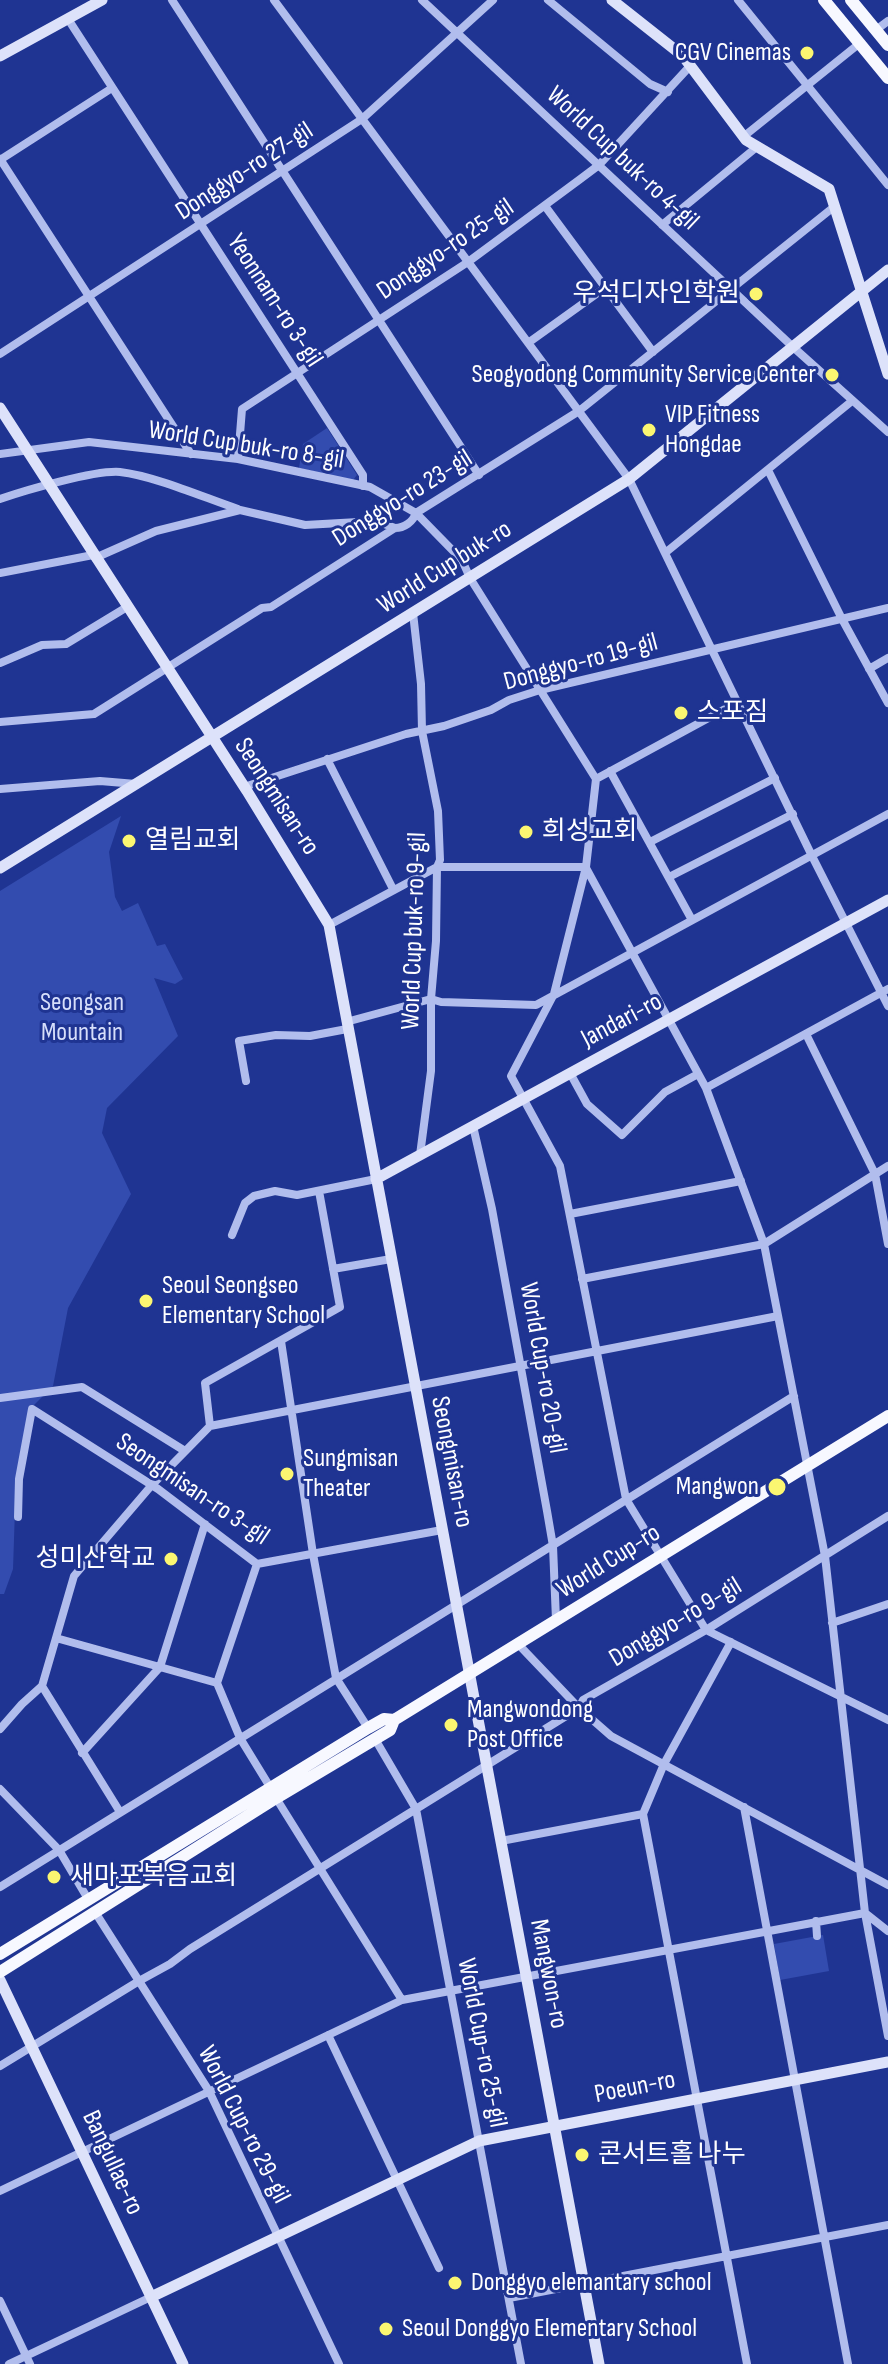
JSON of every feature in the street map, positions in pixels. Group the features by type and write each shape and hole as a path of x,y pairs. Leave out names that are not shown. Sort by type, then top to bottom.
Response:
{"main road":[{"path":"824,0 888,78"},
{"path":"851,0 888,45"},
{"name":"World Cup-ro","path":"0,1954 88,1899 372,1734 390,1730 394,1720 888,1416"},
{"name":"World Cup-ro","path":"0,1972 273,1793"},
{"path":"32,1935 40,1947"}],"street":[{"path":"0,56 102,0"},
{"path":"172,0 479,475"},
{"path":"274,0 629,479 812,856 885,991 888,1006"},
{"name":"World Cup buk-ro 4-gil","path":"422,0 888,432"},
{"name":"Donggyo-ro 27-gil","path":"0,354 362,119 493,0"},
{"path":"548,0 650,84 668,92"},
{"path":"612,0 683,56 743,137 827,185 888,372"},
{"path":"738,0 888,185"},
{"name":"Yeonnam-ro 3-gil","path":"68,19 363,475 363,486"},
{"path":"876,30 888,21"},
{"path":"743,137 860,43"},
{"name":"Donggyo-ro 25-gil","path":"238,459 242,409 468,262 599,165 690,66"},
{"path":"112,88 0,160 191,454"},
{"path":"662,225 758,146"},
{"path":"545,206 653,352"},
{"name":"Donggyo-ro 23-gil","path":"0,722 94,714 262,608 271,607 395,528 401,528 414,519 416,513 579,411 835,206"},
{"name":"World Cup buk-ro","path":"0,868 629,479 888,270"},
{"path":"528,343 606,287"},
{"path":"665,553 852,401"},
{"name":"Seongmisan-ro","path":"0,408 329,925 469,1674"},
{"name":"World Cup buk-ro 8-gil","path":"0,454 89,442 238,459 363,486 394,499 416,513 462,560 470,578 596,779"},
{"path":"768,470 842,619 888,701"},
{"path":"0,499 49,485 119,472 178,488 240,510 305,525 376,521 395,528"},
{"path":"0,573 94,556 156,531 240,510"},
{"path":"0,663 42,645 66,644 127,607"},
{"name":"Donggyo-ro 19-gil","path":"244,787 479,714 540,690 888,608"},
{"name":"World Cup buk-ro 9-gil","path":"413,613 421,684 422,731 438,811 440,860 437,867 431,999 431,1071 420,1155"},
{"path":"869,669 888,658"},
{"path":"738,702 596,779 586,867 554,994 511,1076 560,1166 626,1499 706,1630 888,1720"},
{"path":"327,759 393,889"},
{"path":"610,771 692,920"},
{"path":"650,842 775,778"},
{"path":"0,789 100,781 136,784"},
{"path":"669,877 793,814"},
{"path":"246,1081 239,1041 276,1035 310,1036 431,999 441,1002 536,1005 888,814"},
{"path":"329,925 437,867 586,867"},
{"path":"586,867 706,1088 764,1244 825,1556 865,1913 888,2036"},
{"name":"Jandari-ro","path":"376,1179 888,900"},
{"path":"706,1088 885,991"},
{"path":"806,1034 875,1174 888,1244"},
{"path":"570,1073 587,1104 622,1135 665,1092 698,1074"},
{"name":"World Cup-ro 20-gil","path":"473,1126 494,1221 553,1546 556,1620"},
{"path":"582,1279 764,1244 888,1166"},
{"path":"232,1235 245,1203 254,1196 275,1191 297,1195 376,1179"},
{"path":"570,1214 741,1181"},
{"path":"210,1426 205,1383 340,1307 319,1191"},
{"path":"333,1269 391,1259"},
{"path":"0,1729 42,1686 74,1576 151,1486 210,1426 778,1316"},
{"path":"281,1341 313,1554 336,1678"},
{"path":"0,1398 82,1387 185,1451"},
{"path":"0,1887 794,1396"},
{"name":"Seongmisan-ro 3-gil","path":"18,1517 19,1479 32,1409 151,1486 257,1564 442,1530"},
{"name":"Donggyo-ro 9-gil","path":"0,2066 170,1964 579,1708 583,1700 706,1630 888,1516"},
{"path":"82,1753 160,1667 205,1524"},
{"path":"257,1564 217,1683 240,1738 402,2000"},
{"path":"832,1623 888,1604"},
{"path":"56,1638 217,1683"},
{"path":"731,1642 664,1764 643,1814 747,2364"},
{"path":"518,1644 579,1708 611,1736 860,1867 888,1885"},
{"name":"Mangwon-ro","path":"469,1674 599,2364"},
{"name":"World Cup-ro 25-gil","path":"336,1678 416,1809 521,2364"},
{"path":"42,1686 120,1812"},
{"path":"0,1789 59,1850 88,1899"},
{"path":"744,1807 848,2364"},
{"path":"501,1841 643,1814"},
{"name":"World Cup-ro 29-gil","path":"95,1912 209,2091 339,2364"},
{"path":"0,2191 402,2000 865,1913 888,1931"},
{"path":"816,1921 817,1936"},
{"name":"Bangullae-ro","path":"0,1980 183,2364"},
{"path":"328,2035 439,2268"},
{"name":"Poeun-ro","path":"151,2297 479,2141 888,2062"},
{"path":"509,2298 888,2225"},
{"path":"9,2364 28,2360 151,2297"},
{"path":"0,2301 28,2360"}],"green space":[{"path":"327,428 357,475 353,480 299,468 303,444"},
{"name":"Seongsan Mountain","path":"121,816 109,852 115,897 122,911 138,903 157,946 165,944 183,979 175,984 154,978 178,1036 107,1108 102,1133 131,1194 68,1308 53,1386 33,1406 16,1478 13,1569 4,1594 0,1594 0,891"},
{"path":"823,1935 829,1971 780,1980 774,1944"}],"place":[{"name":"CGV Cinemas","path":"807,53"},
{"name":"우석디자인학원","path":"756,294"},
{"name":"Seogyodong Community Service Center","path":"832,375"},
{"name":"VIP Fitness Hongdae","path":"649,430"},
{"name":"스포짐","path":"681,713"},
{"name":"희성교회","path":"526,832"},
{"name":"열림교회","path":"129,841"},
{"name":"Seoul Seongseo Elementary School","path":"146,1301"},
{"name":"Sungmisan Theater","path":"287,1474"},
{"name":"Mangwon","path":"777,1487"},
{"name":"성미산학교","path":"171,1559"},
{"name":"Mangwondong Post Office","path":"451,1725"},
{"name":"새마포복음교회","path":"54,1877"},
{"name":"콘서트홀 나누","path":"582,2155"},
{"name":"Donggyo elemantary school","path":"455,2283"},
{"name":"Seoul Donggyo Elementary School","path":"386,2329"}]}
